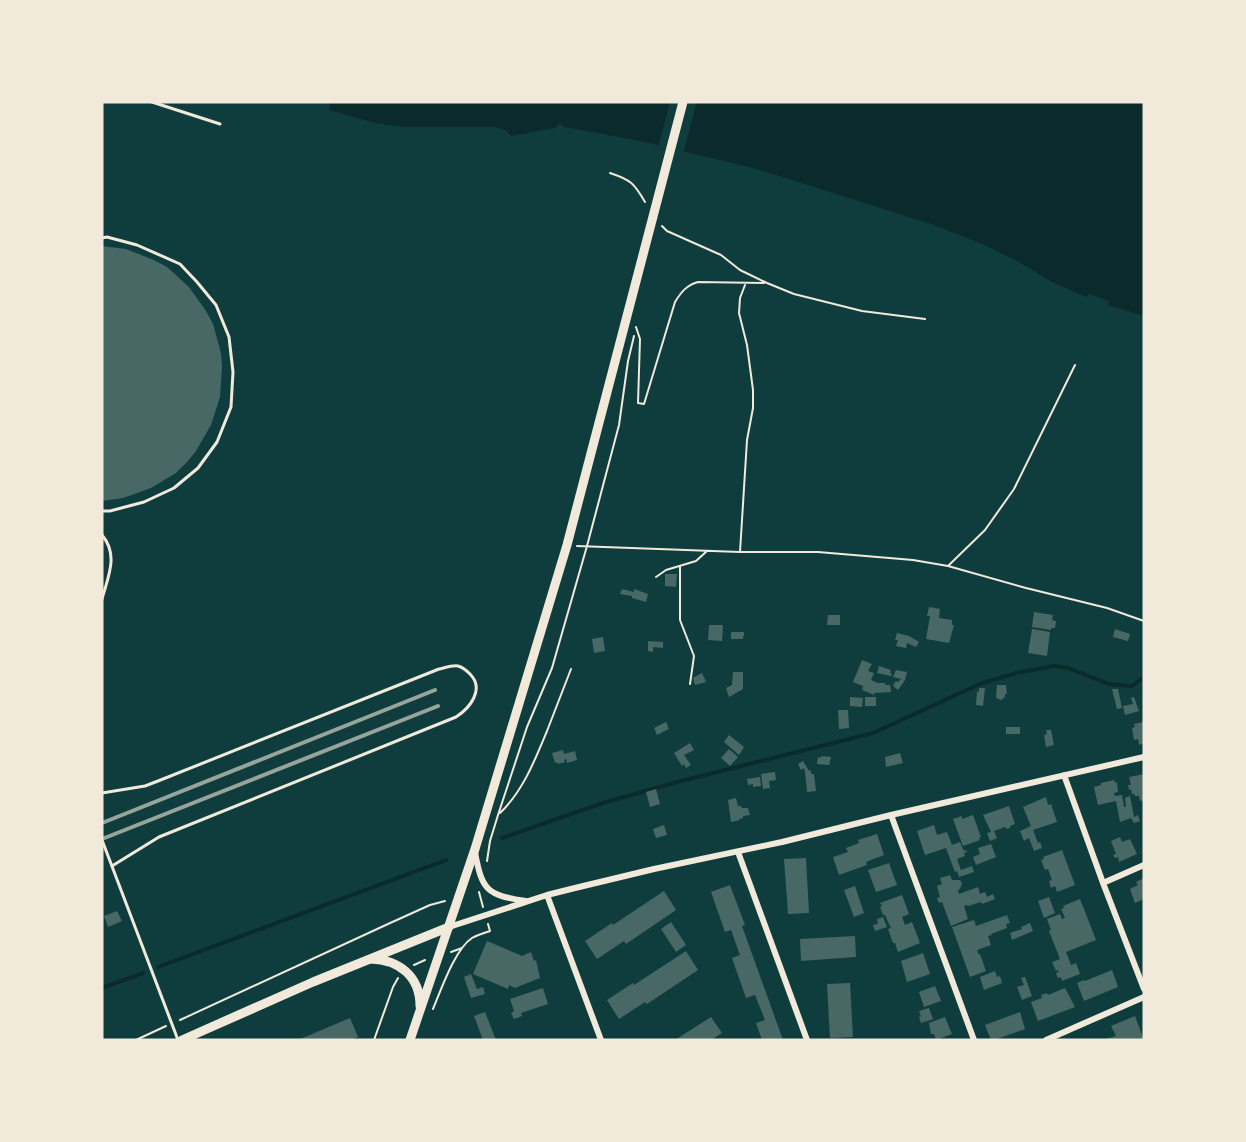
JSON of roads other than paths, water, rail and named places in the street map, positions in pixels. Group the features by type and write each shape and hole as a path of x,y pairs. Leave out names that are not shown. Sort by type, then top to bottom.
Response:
{"main road":[{"path":"410,1040 474,849 567,545 683,102"},
{"path":"180,1040 449,927"},
{"path":"369,959 389,961 406,971 418,991 420,1003 418,1014"}],"street":[{"path":"449,927 547,895 1144,757"},
{"path":"1064,776 1144,989"},
{"path":"891,815 974,1040"},
{"path":"474,849 486,888 502,897 529,901"},
{"path":"738,852 807,1040"},
{"path":"1103,884 1144,865"},
{"path":"547,895 601,1040"},
{"path":"1046,1040 1144,997"}],"lane":[{"path":"152,102 220,124"},
{"path":"102,238 107,237 137,245 180,264 198,282 216,305 229,337 233,372 231,407 217,442 198,468 174,488 144,502 102,511"},
{"path":"102,535 112,555 102,599"},
{"path":"102,793 158,782 438,669 458,666 473,677 476,685 476,693 472,702 466,711 456,717 159,837 112,866"},
{"path":"102,840 180,1040"}],"water":[{"path":"330,102 1144,102 1144,316 1108,305 1109,301 1089,294 1086,297 1052,282 1019,262 980,243 934,225 757,169 645,142 564,127 560,123 555,128 511,136 506,130 493,127 403,127 375,123 329,110"}],"waterway":[{"path":"502,838 603,803 677,782 873,733 980,684 1016,673 1054,666 1068,668 1109,684 1132,686 1144,677"},
{"path":"158,967 446,860"},
{"path":"102,988 143,973"}],"railway":[{"path":"102,823 435,690"},
{"path":"102,839 438,706"}]}
